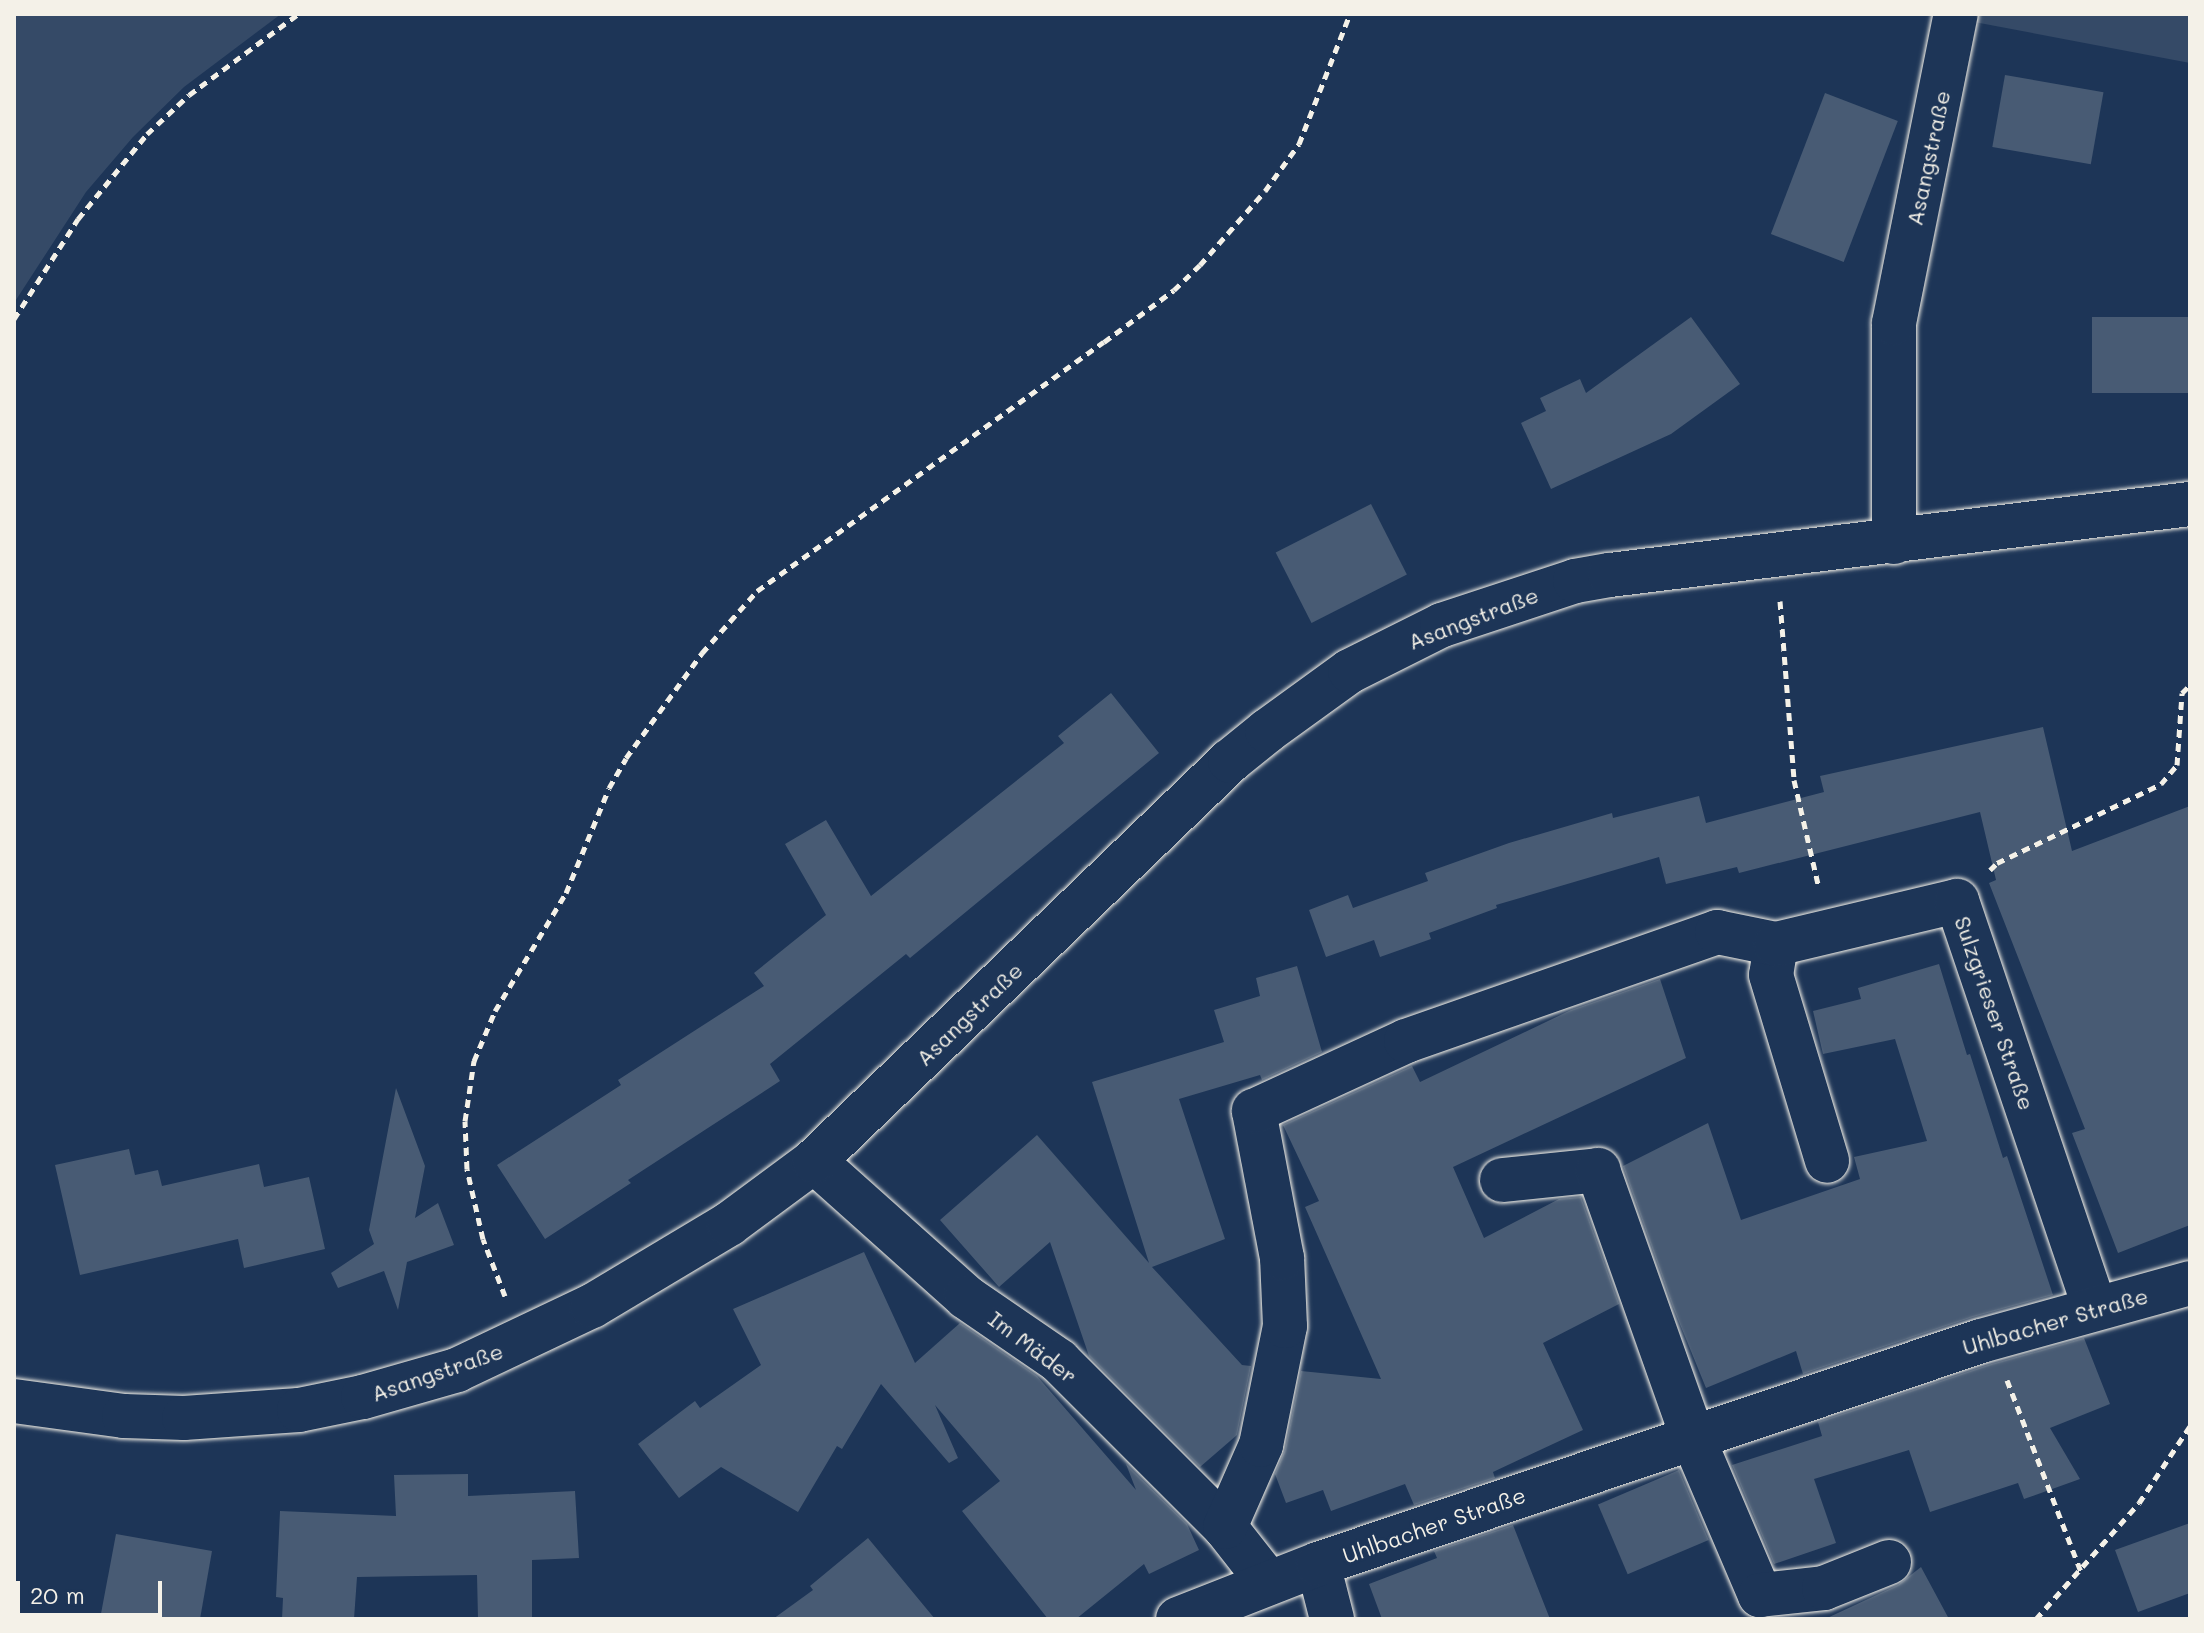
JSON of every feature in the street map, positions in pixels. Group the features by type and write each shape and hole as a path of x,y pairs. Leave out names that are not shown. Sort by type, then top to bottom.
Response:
{"street":[{"name":"Asangstraße","path":"1894,542 1894,323 1956,14"},
{"name":"Asangstraße","path":"14,1401 124,1416 184,1418 299,1410 413,1384 525,1341 653,1273 769,1196 814,1161 1230,761 1311,696 1350,671 1442,625 1575,581 2190,504"},
{"name":"Sulzgrieser Straße","path":"1225,1527 1261,1445 1285,1326 1282,1258 1254,1111 1406,1041 1717,932 1776,944 1957,901 2095,1308"},
{"path":"1776,944 1771,975 1827,1161"},
{"name":"Im Mäder","path":"814,1161 966,1297 1059,1361 1225,1527 1269,1583"},
{"path":"1502,1180 1598,1170 1693,1438 1760,1595 1824,1588 1889,1562"},
{"name":"Uhlbacher Straße","path":"1178,1619 1318,1564 1991,1338 2190,1283"},
{"path":"1318,1564 1332,1619"}],"path":[{"path":"14,319 78,219 147,134 189,95 298,14"},
{"path":"525,1341 495,1274 475,1208 467,1169 467,1094 486,1027 566,893 615,774 681,680 757,591 1081,359 1174,290 1200,265 1265,191 1299,144 1350,14"},
{"path":"1777,554 1794,780 1811,854"},
{"path":"1997,863 2161,784 2177,765 2182,693 2190,685"},
{"path":"1991,1338 2081,1572"},
{"path":"2036,1619 2081,1572 2139,1503 2190,1426"}],"shaded area":[{"path":"14,14 281,14 184,87 133,137 86,192 14,303"},
{"path":"1970,14 2190,14 2190,63 1969,21"}],"building":[{"path":"2005,75 2103,92 2091,164 1992,147"},
{"path":"1825,93 1898,121 1844,262 1771,234"},
{"path":"1691,317 1740,384 1671,434 1551,489 1521,423 1546,411 1540,398 1580,379 1586,393"},
{"path":"2092,317 2190,317 2190,393 2092,393"},
{"path":"1371,504 1407,574 1312,623 1276,553"},
{"path":"1111,693 1159,753 910,958 906,954 770,1064 780,1081 628,1180 631,1183 545,1239 497,1165 621,1085 618,1080 764,986 754,973 826,915 785,844 826,820 871,896 1064,743 1058,736"},
{"path":"2043,727 2072,851 2190,806 2190,1225 2118,1253 2072,1133 2085,1129 1989,883 1996,880 1980,812 1739,873 1737,867 1666,884 1659,857 1496,905 1497,908 1429,933 1431,939 1380,957 1374,940 1326,957 1309,910 1348,895 1353,908 1428,881 1425,873 1509,843 1612,813 1613,818 1699,796 1706,823 1824,792 1820,776"},
{"path":"1939,964 1967,1055 1970,1054 2003,1158 2007,1156 2053,1295 1973,1317 1803,1374 1796,1351 1706,1388 1673,1307 1623,1166 1708,1123 1741,1220 1860,1179 1854,1157 1927,1141 1895,1039 1823,1054 1813,1011 1861,999 1858,988"},
{"path":"1297,966 1322,1052 1262,1080 1260,1075 1179,1099 1225,1239 1152,1267 1242,1365 1251,1366 1237,1435 1200,1467 1089,1356 1050,1242 999,1287 940,1220 1037,1135 1149,1263 1092,1082 1224,1042 1214,1010 1260,996 1256,978"},
{"path":"1660,979 1686,1058 1453,1167 1484,1238 1559,1199 1581,1197 1619,1304 1543,1343 1583,1430 1493,1472 1495,1478 1414,1505 1405,1484 1331,1511 1323,1490 1286,1503 1275,1474 1285,1450 1301,1371 1381,1379 1305,1207 1319,1201 1283,1125 1412,1066 1420,1082 1571,1010"},
{"path":"396,1088 425,1166 415,1218 438,1203 454,1245 407,1262 398,1310 384,1271 338,1288 331,1273 374,1244 369,1230"},
{"path":"129,1149 135,1175 158,1170 162,1186 259,1164 264,1187 309,1177 325,1249 244,1268 238,1239 80,1275 55,1165"},
{"path":"864,1252 915,1363 960,1323 1037,1376 1136,1490 1126,1464 1187,1524 1199,1550 1149,1574 1144,1564 1076,1619 1048,1619 962,1511 1000,1481 935,1405 958,1458 949,1463 881,1384 842,1449 837,1446 798,1512 721,1467 679,1498 638,1444 695,1401 700,1408 761,1365 733,1309"},
{"path":"2084,1338 2110,1404 2050,1428 2080,1479 2024,1499 2018,1483 1930,1512 1909,1450 1814,1479 1836,1543 1774,1564 1732,1465 1822,1436 1818,1422 1988,1365"},
{"path":"1679,1470 1709,1540 1628,1574 1598,1504"},
{"path":"468,1474 468,1496 575,1491 579,1558 532,1560 532,1619 478,1619 477,1575 357,1577 354,1619 282,1619 283,1598 276,1597 280,1511 396,1516 394,1475"},
{"path":"2190,1523 2190,1593 2138,1612 2115,1550"},
{"path":"1513,1525 1550,1619 1382,1619 1369,1584 1437,1558 1434,1551"},
{"path":"116,1534 212,1551 200,1619 100,1619"},
{"path":"868,1538 935,1619 773,1619 813,1590 810,1586"},
{"path":"1921,1567 1949,1619 1825,1619 1898,1585"}]}
